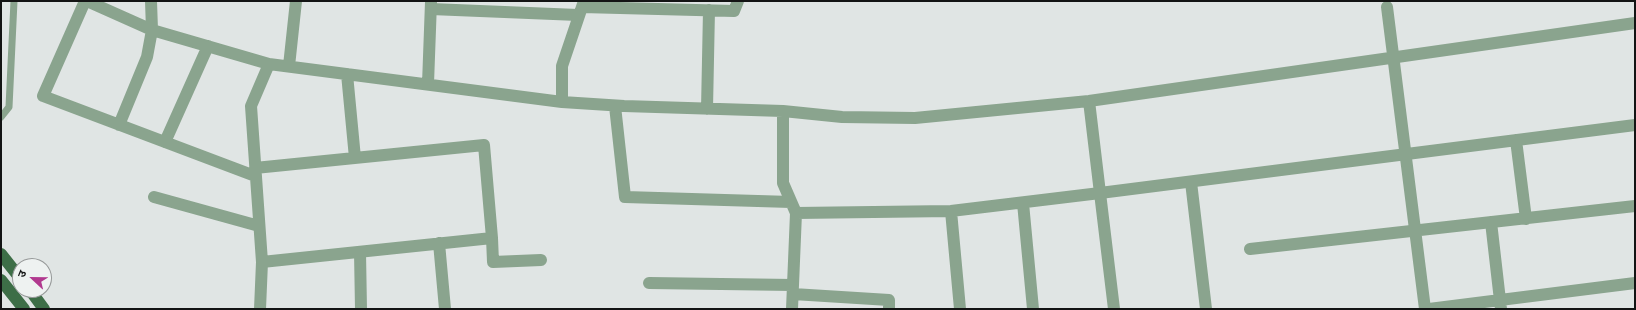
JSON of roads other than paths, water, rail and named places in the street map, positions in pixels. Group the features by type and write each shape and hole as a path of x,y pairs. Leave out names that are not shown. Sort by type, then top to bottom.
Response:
{"main road":[{"path":"1,254 12,268"},
{"path":"1,280 24,309"},
{"path":"36,298 44,309"}],"street":[{"path":"541,260 493,262 484,145 355,158 255,172 165,142 43,96 86,1 152,30 269,64 562,102 615,106 784,111 842,117 915,118 1089,101 1635,22"},
{"path":"119,125 147,57 152,30 151,1"},
{"path":"289,66 296,1"},
{"path":"428,84 431,5 734,11 738,1"},
{"path":"1387,7 1425,309"},
{"path":"562,102 562,66 582,8"},
{"path":"707,109 709,10"},
{"path":"165,142 208,46"},
{"path":"260,309 262,262 251,106 269,64"},
{"path":"347,74 355,158"},
{"path":"1089,101 1114,309"},
{"path":"615,106 625,197 794,207 951,212 1635,125"},
{"path":"784,111 784,183 794,207 792,309"},
{"path":"1516,140 1526,218"},
{"path":"1190,182 1206,309"},
{"path":"154,197 259,226"},
{"path":"1023,203 1033,309"},
{"path":"1250,249 1635,206"},
{"path":"951,212 960,309"},
{"path":"1491,222 1500,304"},
{"path":"262,262 492,238"},
{"path":"439,243 445,309"},
{"path":"360,252 361,309"},
{"path":"1429,309 1500,304 1635,282"},
{"path":"649,283 793,289 889,300 889,309"}],"lane":[{"path":"1,117 9,107 14,1"}]}
